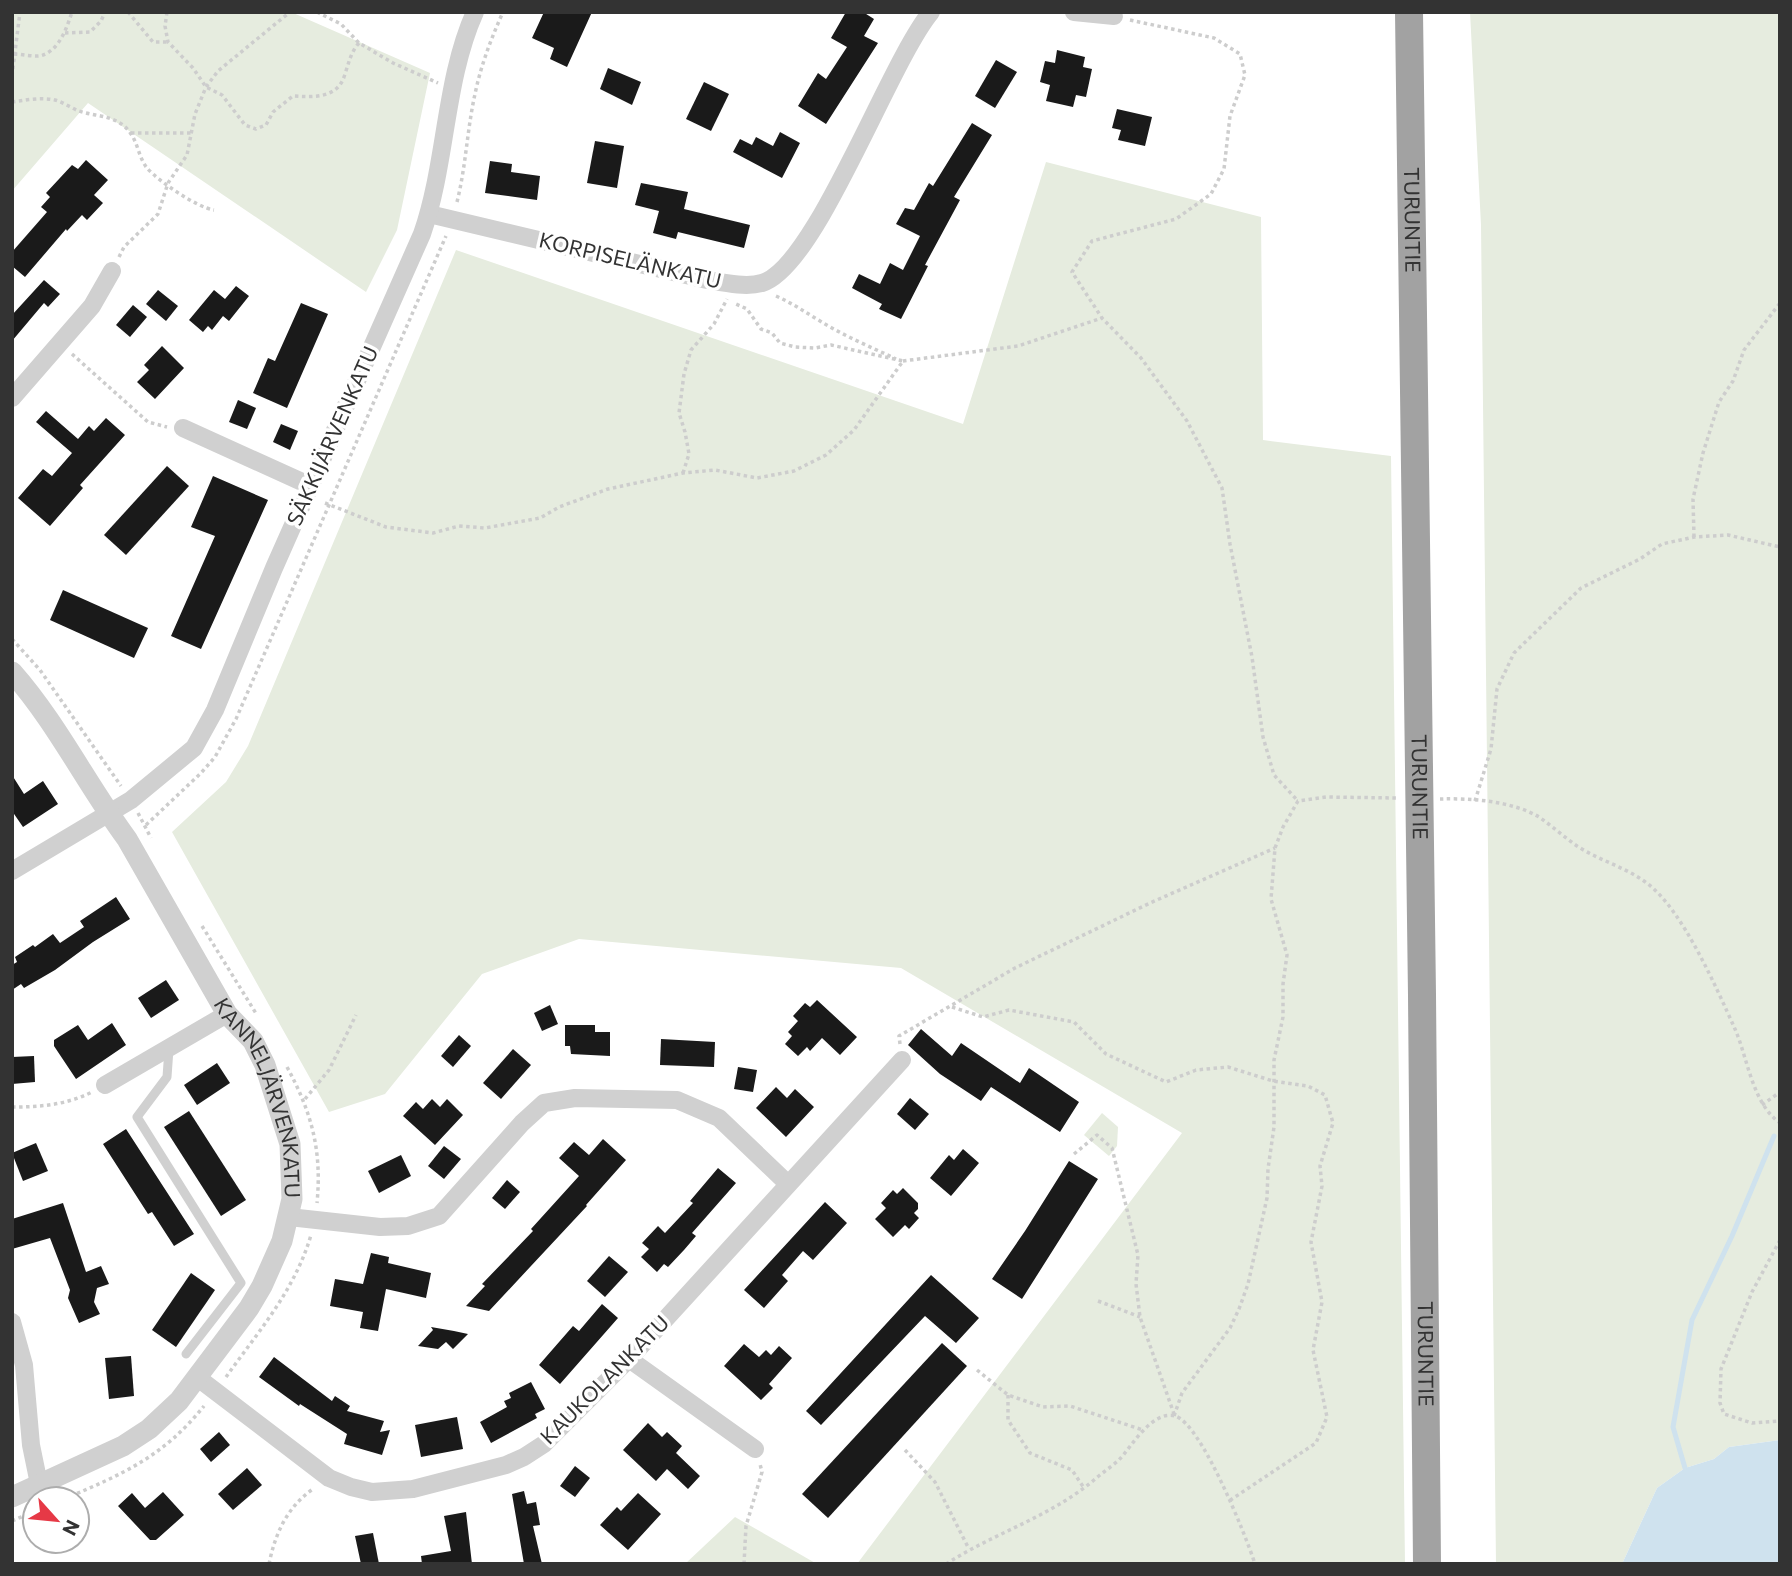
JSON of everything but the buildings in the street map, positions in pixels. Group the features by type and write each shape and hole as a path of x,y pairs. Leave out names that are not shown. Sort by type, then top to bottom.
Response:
{"highway":[{"name":"TURUNTIE","path":"1409,12 1427,1564"}],"street":[{"name":"SÄKKIJÄRVENKATU","path":"12,871 131,800 194,748 215,710 429,214 443,151 452,89 475,12"},
{"name":"KORPISELÄNKATU","path":"429,214 729,292 762,283 788,265 813,231 900,63 931,12"},
{"path":"1074,12 1114,16"},
{"path":"12,398 92,306 112,271"},
{"path":"183,428 310,486"},
{"name":"KANNELJÄRVENKATU","path":"12,672 34,697 127,839 227,1014 253,1041 265,1065 287,1126 293,1174 289,1217 262,1286 249,1308 179,1401 149,1430 123,1446 12,1497"},
{"path":"104,1085 227,1014"},
{"name":"KAUKOLANKATU","path":"198,1378 329,1478 361,1489 390,1491 449,1481 506,1465 524,1457 544,1444 629,1359 902,1060"},
{"path":"289,1217 380,1227 408,1226 439,1216 522,1123 544,1103 575,1098 677,1100 719,1118 789,1184"},
{"path":"12,1322 24,1365 31,1446 39,1483"},
{"path":"629,1359 755,1449"}],"lane":[{"path":"169,1049 167,1077 137,1117 241,1283 186,1354"}],"path":[{"path":"12,76 20,12"},
{"path":"14,54 42,56 49,51 65,33 72,12"},
{"path":"65,33 90,32 101,21 105,12"},
{"path":"128,12 153,42 168,42"},
{"path":"167,12 165,26 168,42 193,68 206,87 222,95 245,125 256,130 266,125 273,112 292,96 321,97 337,90 345,77 353,50 359,43"},
{"path":"112,271 124,247 158,214 168,183 187,155 195,114 206,87 218,71 290,12"},
{"path":"317,12 341,24 359,43 393,63 452,89"},
{"path":"1114,16 1214,38 1240,54 1245,75 1230,116 1224,169 1212,194 1176,219 1092,242 1072,272 1102,318 1141,358 1186,421 1223,488 1263,737 1274,775 1298,801"},
{"path":"12,102 56,100 80,111 108,116 131,133 148,169 180,195 204,208 214,210"},
{"path":"131,133 191,133"},
{"path":"758,283 766,293 802,308 821,322 903,362"},
{"path":"684,473 689,454 679,413 684,374 691,351 714,324 729,292 747,309 761,329 772,333 780,343 815,348 831,345 903,362 1018,346 1102,318"},
{"path":"1693,537 1693,499 1718,402 1733,381 1744,350 1780,303"},
{"path":"60,344 148,422 164,427 183,428"},
{"path":"327,504 386,527 433,533 459,526 485,527 540,518 559,507 608,489 684,473 715,470 757,478 794,471 826,455 854,430 903,362"},
{"path":"1475,801 1491,749 1497,689 1514,653 1581,588 1640,559 1662,544 1693,537 1728,535 1780,547"},
{"path":"12,639 40,670 131,800 151,838"},
{"path":"1298,801 1326,797 1419,799 1475,801 1513,807 1536,816 1576,845 1634,874 1659,894 1685,927 1733,1024 1762,1105 1780,1124"},
{"path":"1174,1416 1181,1393 1230,1328 1248,1284 1267,1198 1274,1127 1274,1060 1283,1017 1283,984 1287,955 1271,899 1275,848 1298,801"},
{"path":"902,1060 899,1037 1015,968 1150,903 1275,848"},
{"path":"201,924 261,1021"},
{"path":"952,1007 983,1017 1009,1010 1074,1022 1106,1054 1166,1082 1196,1070 1228,1068 1273,1081 1308,1086 1325,1095 1333,1123 1320,1166 1322,1186 1311,1242 1322,1302 1314,1350 1327,1417 1316,1443 1229,1502"},
{"path":"305,1099 329,1070 356,1015"},
{"path":"91,1487 139,1465 169,1444 190,1424 274,1313 306,1254 316,1219 318,1163 315,1132 305,1099 284,1059"},
{"path":"12,1107 51,1106 71,1101 104,1085"},
{"path":"1762,1105 1780,1093"},
{"path":"1074,1154 1097,1135 1112,1148 1138,1255 1136,1284 1140,1317 1174,1416"},
{"path":"1780,1240 1752,1292 1721,1369 1720,1403 1724,1413 1752,1423 1780,1421"},
{"path":"1098,1301 1140,1317"},
{"path":"977,1370 1008,1395 1042,1407 1070,1406 1143,1430"},
{"path":"1008,1395 1008,1420 1030,1453 1072,1470 1085,1488"},
{"path":"946,1564 969,1549 1031,1521 1085,1488 1119,1459 1143,1430 1160,1417 1174,1416 1188,1423 1206,1451 1255,1564"},
{"path":"744,1564 746,1526 762,1472 755,1449"},
{"path":"905,1450 935,1482 969,1549"},
{"path":"269,1564 274,1539 286,1516 304,1495 329,1478"}],"shaded area":[{"path":"12,12 291,12 430,73 397,230 366,292 88,103 12,191"},
{"path":"1470,12 1780,12 1780,1440 1729,1447 1714,1459 1685,1468 1657,1488 1622,1564 1496,1564 1481,225"},
{"path":"1046,162 1261,217 1263,440 1391,456 1405,1564 857,1564 1182,1133 901,968 579,939 482,974 385,1094 329,1112 172,832 226,782 248,746 456,250 963,424"},
{"path":"1102,1113 1118,1127 1117,1146 1109,1156 1084,1135"},
{"path":"735,1517 817,1564 685,1564"}],"water":[{"path":"1780,1440 1780,1564 1622,1564 1657,1488 1685,1468 1714,1459 1729,1447"}],"waterway":[{"path":"1685,1468 1673,1427 1692,1320 1732,1236 1774,1136"}]}
